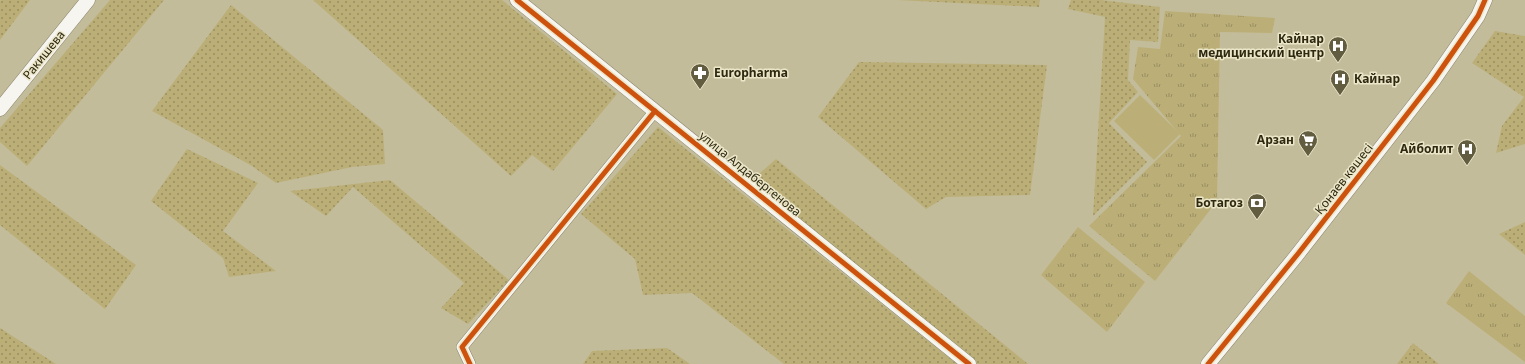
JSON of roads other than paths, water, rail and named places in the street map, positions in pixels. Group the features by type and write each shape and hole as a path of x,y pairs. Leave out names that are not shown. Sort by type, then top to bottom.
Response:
{"street":[{"name":"Ракишева","path":"0,109 88,0"},
{"name":"улица Алдабергенова","path":"517,0 970,364"},
{"name":"Қонаев көшесі","path":"1208,364 1297,255 1433,82 1478,16 1485,0"},
{"path":"470,364 462,347 655,111"}],"place":[{"name":"Кайнар медицинский центр","path":"1338,63"},
{"name":"Europharma","path":"700,90"},
{"name":"Кайнар","path":"1340,96"},
{"name":"Арзан","path":"1308,157"},
{"name":"Айболит","path":"1467,166"},
{"name":"Ботагоз","path":"1257,220"}]}
